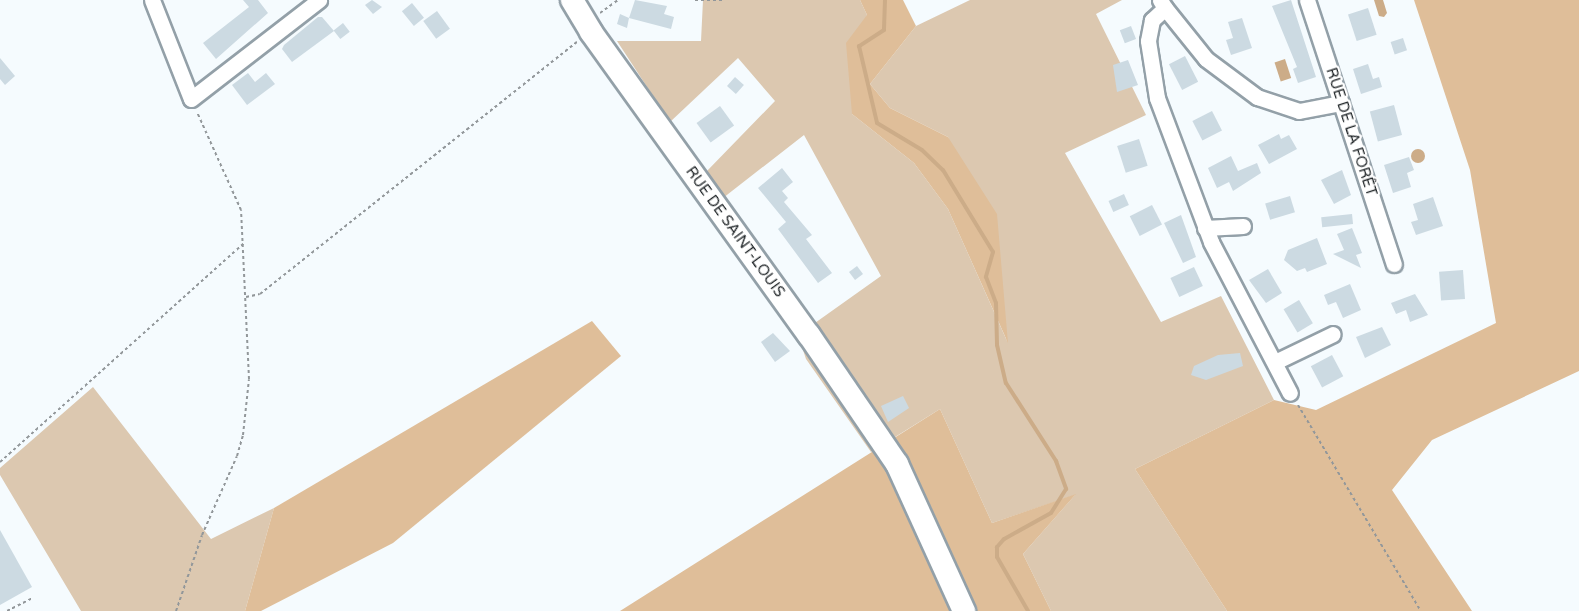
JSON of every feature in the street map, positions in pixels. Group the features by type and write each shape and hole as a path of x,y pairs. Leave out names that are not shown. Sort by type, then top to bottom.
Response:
{"street":[{"path":"152,0 191,99 319,0"},
{"name":"RUE DE SAINT-LOUIS","path":"572,0 589,28 897,464 964,611"},
{"name":"RUE DE LA FORÊT","path":"1307,0 1394,264"},
{"path":"1290,393 1205,228 1153,80 1149,31 1152,20 1162,4 1206,59 1257,97 1299,111 1341,103"},
{"path":"1205,228 1243,226"},
{"path":"1275,362 1334,334"}],"path":[{"path":"246,297 260,294 589,28 618,0"},
{"path":"695,0 724,0"},
{"path":"176,611 243,435 249,379 244,243 238,201 191,99"},
{"path":"0,462 244,243"},
{"path":"1290,393 1421,611"},
{"path":"7,611 33,598"}],"shaded area":[{"path":"703,0 860,0 867,15 852,114 914,163 948,209 1007,341 948,137 890,108 870,84 916,26 970,0 1122,0 1096,14 1146,115 1065,153 1161,322 1221,296 1274,400 1135,469 1227,611 1051,611 1023,554 1075,495 992,523 940,409 871,452 806,359 798,335 881,276 804,135 723,198 706,172 775,101 738,58 670,122 617,41 701,41"},
{"path":"860,0 903,0 916,26 870,84 890,108 948,137 997,214 1008,343 948,209 914,163 852,114 846,43 867,15"},
{"path":"1374,0 1383,0 1387,13 1384,17 1379,16"},
{"path":"1414,0 1579,0 1579,371 1432,440 1392,490 1472,611 1227,611 1135,469 1274,400 1316,410 1496,323 1470,170"},
{"path":"1285,59 1291,78 1281,81 1275,62"},
{"path":"1418,149 1423,151 1425,156 1423,161 1418,163 1413,161 1411,156 1413,151"},
{"path":"592,321 621,356 393,543 261,611 245,611 274,508"},
{"path":"93,387 211,539 274,508 245,611 81,611 0,475 0,468"},
{"path":"940,409 992,523 1076,494 1023,554 1051,611 620,611"}],"building":[{"path":"243,0 258,0 268,13 216,59 203,43 249,7"},
{"path":"372,0 382,7 373,14 365,5"},
{"path":"635,0 667,6 664,14 674,17 671,29 629,18"},
{"path":"1291,0 1316,77 1298,83 1293,69 1297,67 1272,6"},
{"path":"412,3 424,18 414,26 402,11"},
{"path":"1368,8 1377,35 1357,41 1348,14"},
{"path":"437,11 450,29 436,39 423,21"},
{"path":"620,14 629,18 627,28 617,24"},
{"path":"318,17 322,17 334,31 292,62 282,49 284,45"},
{"path":"1242,18 1252,48 1231,55 1226,40 1233,38 1228,22"},
{"path":"343,23 350,32 340,39 334,30"},
{"path":"1131,26 1136,39 1125,43 1120,30"},
{"path":"1403,38 1407,50 1395,54 1391,42"},
{"path":"1185,56 1198,82 1182,90 1169,64"},
{"path":"0,58 15,76 5,85 0,79"},
{"path":"1128,60 1138,85 1117,92 1113,65"},
{"path":"1368,64 1373,79 1379,77 1382,87 1361,94 1353,69"},
{"path":"248,73 255,82 266,73 275,84 247,105 232,85"},
{"path":"735,77 744,85 736,94 727,86"},
{"path":"1394,105 1402,135 1378,141 1370,111"},
{"path":"720,106 734,125 711,142 697,123"},
{"path":"1212,111 1222,131 1202,141 1192,121"},
{"path":"1279,134 1281,139 1289,135 1297,149 1269,164 1258,145"},
{"path":"1139,139 1148,166 1126,173 1117,146"},
{"path":"1231,156 1238,171 1257,163 1261,173 1233,191 1229,182 1217,188 1208,168"},
{"path":"1409,157 1414,170 1407,173 1411,187 1393,193 1384,165"},
{"path":"782,168 793,182 782,191 788,198 784,202 812,235 806,239 832,273 818,283 778,229 786,222 758,188"},
{"path":"1342,170 1351,195 1334,204 1321,180"},
{"path":"1124,194 1129,205 1113,212 1108,201"},
{"path":"1290,196 1295,212 1270,220 1265,204"},
{"path":"1433,197 1443,226 1416,235 1411,222 1418,220 1413,204"},
{"path":"1152,205 1162,225 1140,236 1130,216"},
{"path":"1352,214 1353,224 1322,227 1321,217"},
{"path":"1181,215 1196,257 1183,263 1164,223"},
{"path":"1352,228 1362,253 1356,255 1361,268 1333,254 1344,250 1337,234"},
{"path":"1317,238 1327,264 1307,272 1305,268 1297,271 1284,260 1288,250"},
{"path":"857,266 863,274 855,280 849,272"},
{"path":"1194,267 1203,286 1179,297 1170,278"},
{"path":"1268,269 1282,293 1266,303 1249,280"},
{"path":"1463,270 1465,299 1441,301 1439,272"},
{"path":"1350,284 1361,310 1343,318 1336,302 1328,305 1324,295"},
{"path":"1415,294 1428,315 1410,322 1406,310 1396,314 1391,303"},
{"path":"1299,300 1313,323 1297,332 1284,309"},
{"path":"1382,327 1391,345 1365,358 1356,337"},
{"path":"773,333 790,351 775,362 761,342"},
{"path":"1240,353 1243,366 1206,380 1191,375 1194,366 1218,355"},
{"path":"1332,355 1343,376 1322,387 1311,366"},
{"path":"903,396 909,408 888,422 881,406"},
{"path":"0,530 32,587 0,605"}],"waterway":[{"path":"885,0 884,30 859,46 877,123 922,150 943,170 993,252 986,277 996,303 997,345 1006,383 1056,461 1066,489 1051,513 1004,539 997,547 997,557 1028,611"}]}
